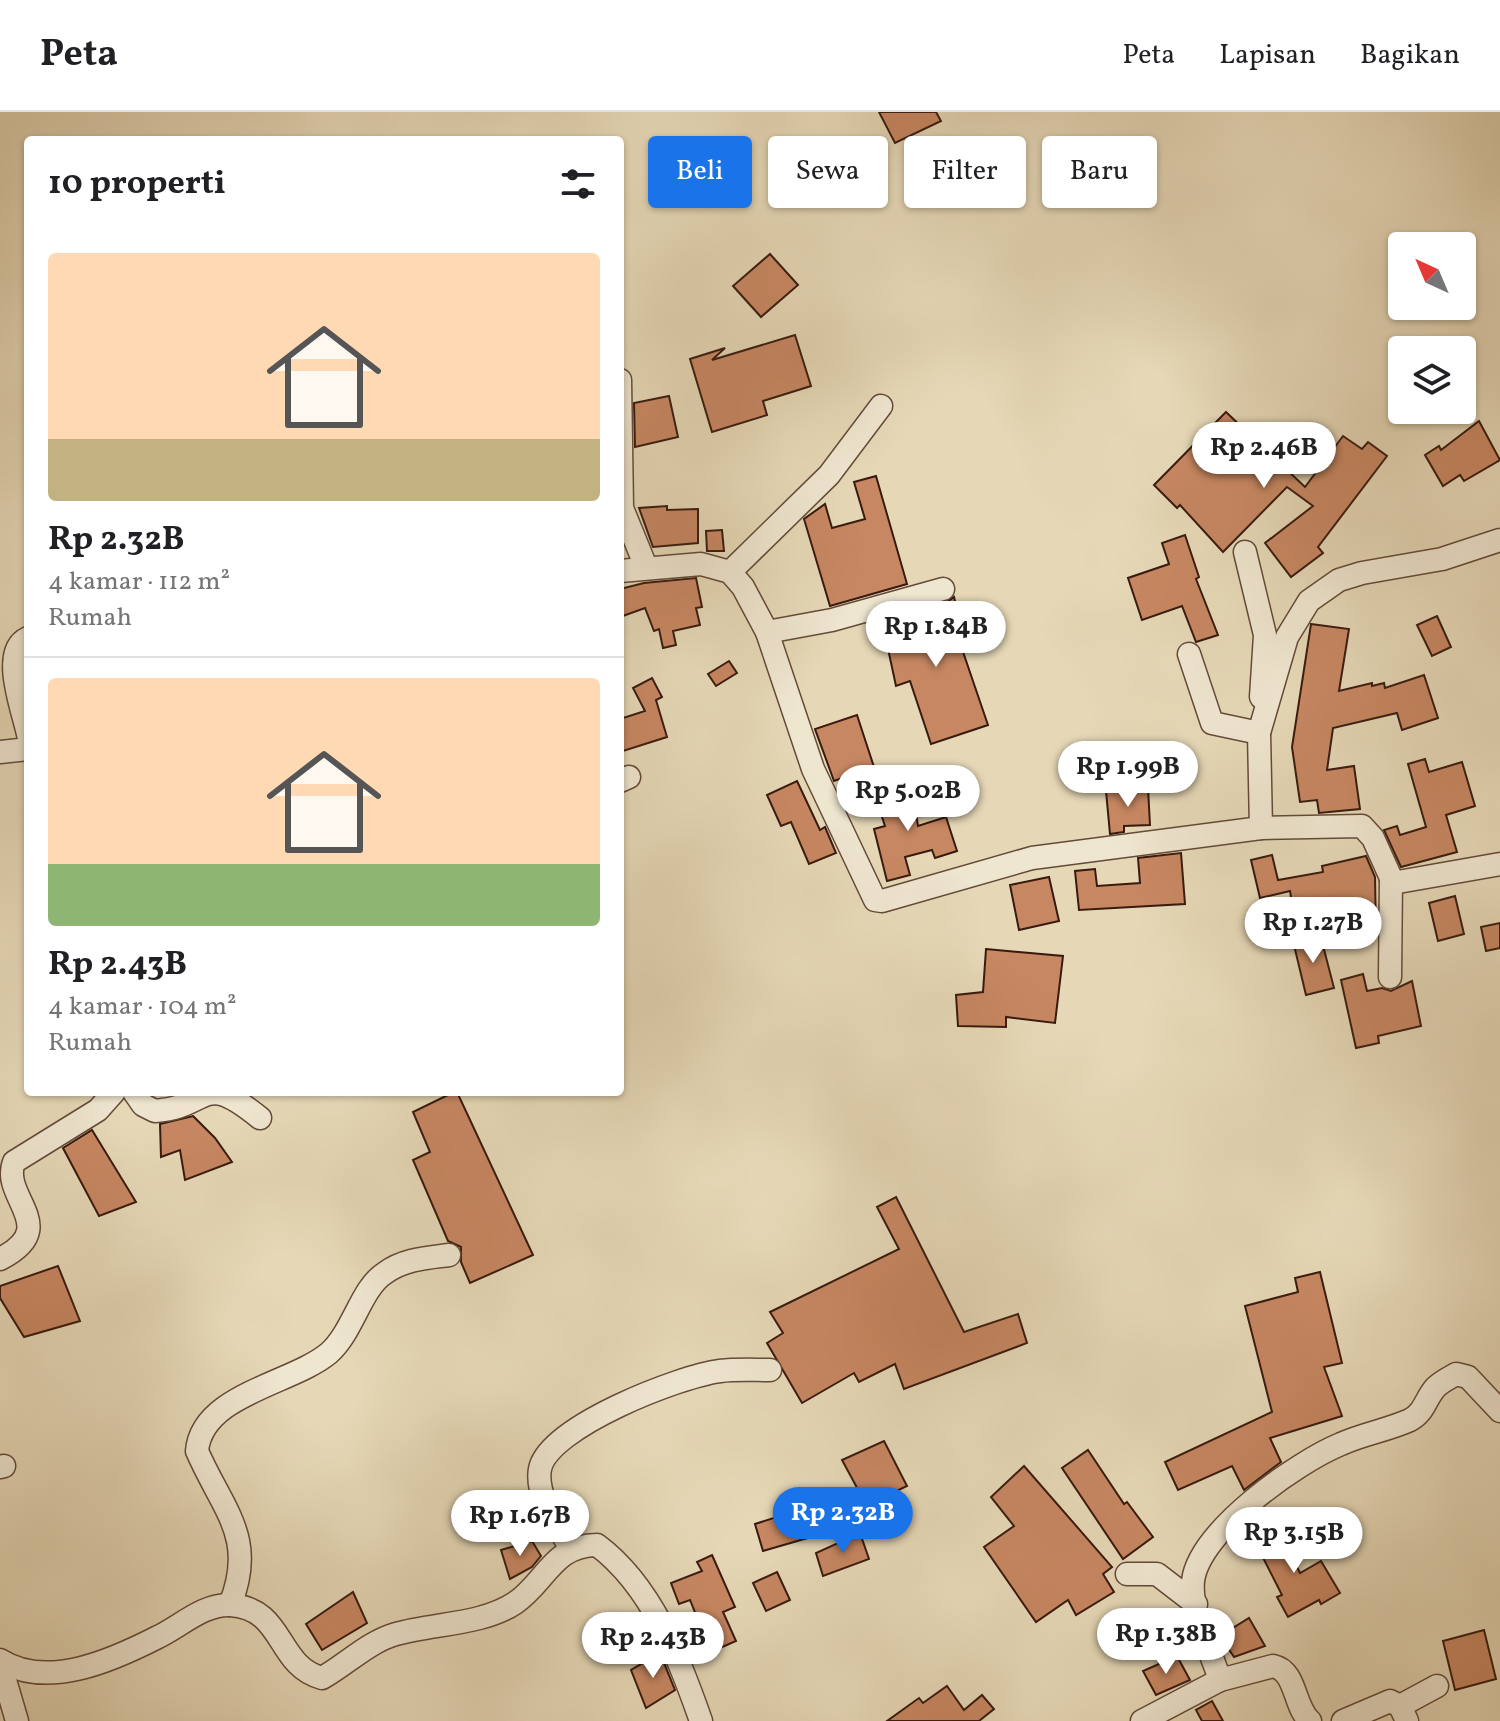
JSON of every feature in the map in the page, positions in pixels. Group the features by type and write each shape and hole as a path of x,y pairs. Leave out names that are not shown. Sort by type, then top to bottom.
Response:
{"street":[{"path":"730,572 829,475 881,406"},
{"path":"624,513 646,567"},
{"path":"1261,727 1292,624 1309,601 1323,590 1362,573 1442,559 1500,540"},
{"path":"1245,552 1265,635 1261,828"},
{"path":"624,570 701,564 730,572 752,601 767,632 813,769 875,900 882,901 1005,863 1261,828 1362,826 1373,838 1391,878 1390,977"},
{"path":"767,632 832,620 943,589"},
{"path":"24,640 11,651 24,717"},
{"path":"1189,654 1212,723 1261,727"},
{"path":"0,752 24,749"},
{"path":"1391,878 1398,882 1500,864"},
{"path":"0,1259 20,1247 27,1238 28,1226 10,1177 14,1162 98,1110 110,1096"},
{"path":"137,1096 143,1105 155,1111 198,1096"},
{"path":"227,1096 260,1118"},
{"path":"230,1605 241,1577 237,1533 197,1451 198,1438 221,1411 328,1354 345,1335 382,1274 408,1261 449,1255"},
{"path":"571,1549 542,1493 540,1465 548,1453 577,1429 670,1384 719,1371 770,1370"},
{"path":"1220,1680 1196,1604 1193,1583 1198,1564 1212,1542 1250,1504 1318,1455 1412,1418 1427,1405 1435,1388 1456,1374 1468,1377 1500,1411"},
{"path":"0,1661 31,1672 59,1673 110,1659 202,1611 230,1605 257,1610 271,1624 301,1669 322,1678 392,1635 497,1613 517,1602 546,1568 571,1549 597,1545 619,1561 635,1581 666,1636 701,1721"},
{"path":"1127,1574 1157,1574 1196,1604"},
{"path":"0,1661 17,1721"},
{"path":"1142,1721 1220,1680 1279,1667 1288,1675 1301,1712 1310,1721"},
{"path":"1343,1721 1390,1701 1404,1714 1437,1686"}],"building":[{"path":"879,112 936,112 941,121 904,136 895,143"},
{"path":"770,254 798,285 761,317 733,286"},
{"path":"795,335 811,386 763,401 767,415 712,432 690,359 725,348 712,360"},
{"path":"669,396 678,437 635,447 634,403"},
{"path":"1226,412 1305,487 1343,436 1362,449 1368,442 1387,456 1318,547 1323,553 1291,577 1265,543 1313,506 1287,487 1223,552 1180,505 1177,508 1154,485"},
{"path":"1479,421 1500,460 1464,481 1460,475 1443,486 1425,455 1439,446 1441,450"},
{"path":"876,476 907,584 830,606 804,519 825,504 832,528 865,519 854,482"},
{"path":"667,506 667,510 698,509 698,543 653,547 639,508"},
{"path":"722,530 724,551 707,551 706,531"},
{"path":"1185,535 1199,577 1196,579 1218,635 1196,642 1182,606 1142,620 1128,578 1169,564 1162,543"},
{"path":"696,578 702,607 696,608 700,625 673,631 676,645 663,648 659,629 654,631 645,608 624,616 624,588"},
{"path":"954,597 965,642 960,643 988,725 931,744 910,681 896,686 882,621 947,602"},
{"path":"1437,616 1451,647 1432,656 1417,625"},
{"path":"1311,624 1349,629 1339,691 1372,683 1372,686 1384,683 1385,688 1424,675 1438,718 1402,730 1397,713 1333,728 1327,770 1354,766 1360,809 1319,813 1317,800 1300,802 1292,747"},
{"path":"729,661 737,673 716,686 708,674"},
{"path":"652,678 662,697 656,700 667,737 624,751 624,718 645,711 633,688"},
{"path":"857,715 874,767 834,781 815,729"},
{"path":"1120,751 1121,765 1089,768 1088,755"},
{"path":"1425,759 1429,772 1462,762 1475,806 1446,815 1457,852 1401,867 1384,830 1397,826 1400,835 1426,827 1408,764"},
{"path":"797,781 820,830 825,827 836,853 809,864 791,822 781,826 767,795"},
{"path":"911,782 918,826 946,817 957,851 935,858 932,850 905,857 910,875 887,881 874,829 885,826 876,799 896,792 895,785"},
{"path":"1148,788 1150,825 1124,826 1124,832 1110,834 1106,791"},
{"path":"1181,853 1185,904 1079,910 1075,871 1095,869 1097,886 1140,883 1138,858"},
{"path":"1272,855 1278,880 1323,872 1322,866 1366,856 1375,877 1376,936 1360,940 1358,935 1331,941 1323,903 1293,909 1290,891 1260,898 1251,860"},
{"path":"1049,877 1059,921 1019,930 1010,885"},
{"path":"1455,896 1464,934 1438,941 1429,903"},
{"path":"1500,923 1500,948 1486,951 1481,927"},
{"path":"1320,934 1334,988 1306,995 1293,941"},
{"path":"986,949 1063,956 1055,1023 1006,1017 1006,1027 958,1026 956,995 983,992"},
{"path":"1363,974 1367,991 1382,988 1391,991 1412,981 1421,1026 1378,1036 1379,1043 1356,1048 1341,980"},
{"path":"446,1096 459,1096 533,1255 470,1283 461,1262 461,1247 448,1241 413,1160 430,1152 413,1112"},
{"path":"193,1116 215,1138 232,1162 185,1180 180,1150 161,1157 160,1124"},
{"path":"92,1130 136,1202 99,1216 63,1148"},
{"path":"896,1197 964,1332 1018,1314 1027,1343 904,1389 895,1364 859,1382 854,1373 802,1403 767,1343 783,1333 770,1312 899,1249 877,1207"},
{"path":"58,1266 80,1321 24,1337 0,1298 0,1286"},
{"path":"1320,1272 1342,1363 1324,1367 1342,1416 1270,1438 1281,1462 1244,1490 1232,1466 1178,1490 1165,1462 1272,1412 1245,1306 1298,1292 1295,1278"},
{"path":"884,1441 907,1486 886,1496 882,1488 862,1497 842,1460"},
{"path":"1088,1450 1124,1504 1127,1502 1153,1537 1123,1559 1062,1468"},
{"path":"1024,1466 1112,1567 1103,1574 1114,1592 1076,1615 1068,1600 1036,1622 984,1547 1014,1526 991,1497"},
{"path":"811,1506 818,1535 763,1551 755,1524"},
{"path":"1277,1527 1300,1573 1321,1561 1340,1593 1321,1604 1319,1600 1288,1617 1277,1597 1282,1595 1253,1538"},
{"path":"860,1533 869,1559 823,1576 816,1553"},
{"path":"532,1541 541,1556 532,1567 510,1579 501,1550"},
{"path":"712,1555 735,1607 723,1612 736,1641 711,1652 690,1600 679,1604 671,1583 702,1571 697,1562"},
{"path":"777,1572 790,1600 766,1611 753,1583"},
{"path":"353,1592 367,1623 322,1650 306,1624"},
{"path":"1249,1618 1265,1646 1234,1657 1220,1636"},
{"path":"1484,1630 1496,1679 1455,1690 1443,1641"},
{"path":"660,1653 675,1690 646,1708 631,1670"},
{"path":"1177,1656 1190,1680 1156,1695 1143,1671"},
{"path":"947,1686 964,1710 982,1695 994,1709 979,1721 887,1721 919,1698 923,1703"},
{"path":"1212,1701 1223,1721 1202,1721 1196,1710"}]}
